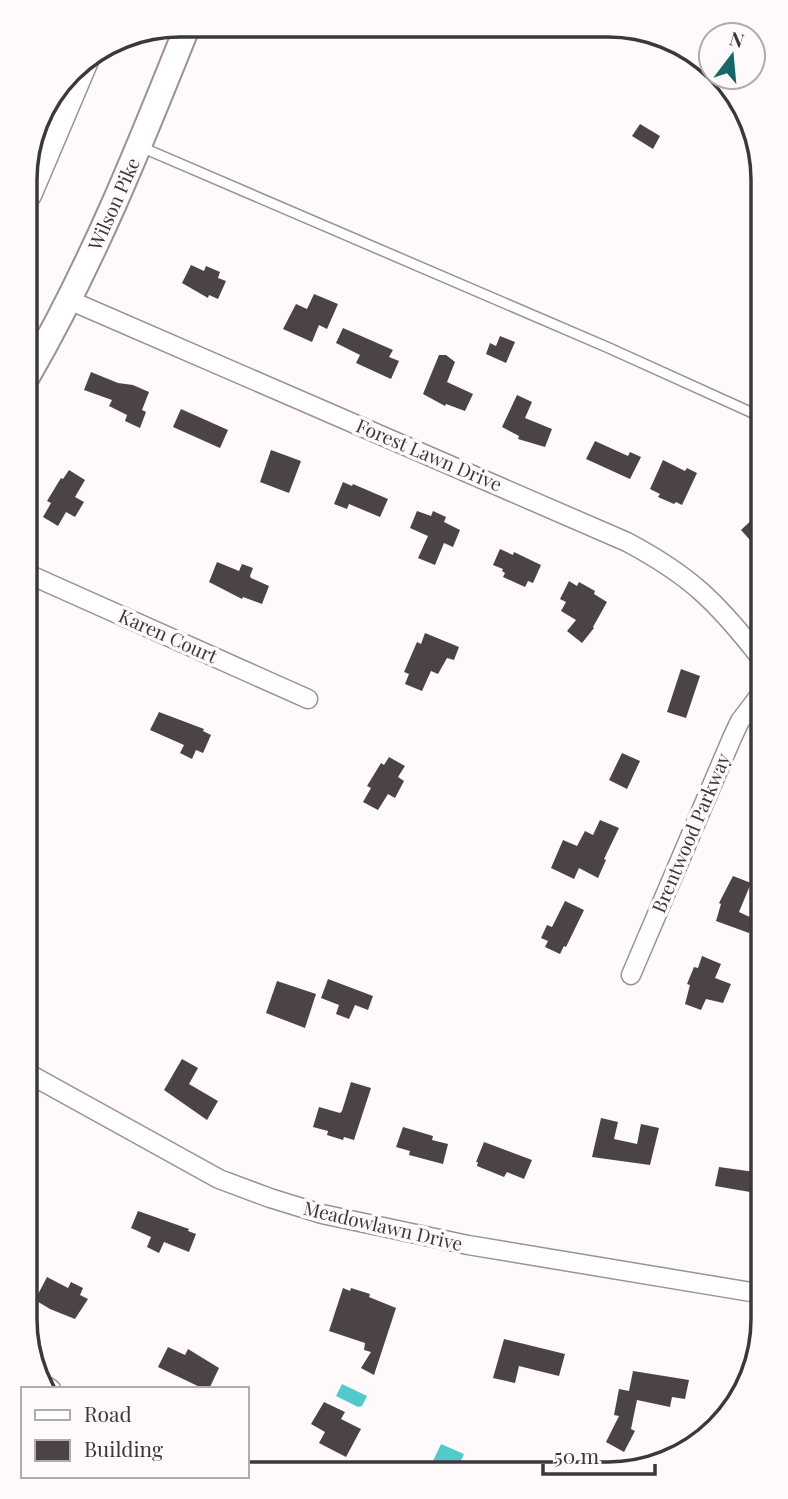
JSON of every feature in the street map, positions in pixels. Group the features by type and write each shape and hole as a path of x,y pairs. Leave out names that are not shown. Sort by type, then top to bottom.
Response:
{"highway":[{"path":"38,164 71,87"}],"main road":[{"name":"Wilson Pike","path":"37,359 69,300 140,146 183,37"}],"street":[{"name":"Forest Lawn Drive","path":"69,300 627,542 699,588 751,646"},
{"name":"Karen Court","path":"37,578 308,699"},
{"name":"Brentwood Parkway","path":"631,975 732,738 751,706"},
{"name":"Meadowlawn Drive","path":"37,1078 219,1179 322,1214 468,1245 751,1292"}],"lane":[{"path":"140,146 609,348 751,412"}],"water":[{"path":"342,1384 367,1396 362,1406 358,1407 336,1396"},
{"path":"441,1444 464,1454 460,1462 432,1462"}],"building":[{"path":"640,124 660,136 653,149 632,136"},
{"path":"191,265 204,271 206,266 220,272 218,278 226,281 218,299 209,295 208,298 182,283"},
{"path":"314,294 338,304 327,329 319,325 312,342 283,329 296,304 307,309"},
{"path":"343,328 393,350 389,357 399,361 391,379 356,363 360,355 336,343"},
{"path":"500,336 515,342 506,363 486,354 490,343 496,346"},
{"path":"439,355 446,355 455,362 447,382 473,394 465,411 446,404 445,406 423,394"},
{"path":"91,372 149,392 142,410 146,412 140,428 125,421 127,415 109,406 112,400 84,390"},
{"path":"517,395 532,402 525,418 552,429 545,447 518,439 519,436 502,427"},
{"path":"181,409 228,430 220,448 173,427"},
{"path":"595,441 628,456 630,452 641,457 630,479 586,459"},
{"path":"271,450 301,461 289,493 260,482"},
{"path":"663,460 685,471 687,468 697,473 682,505 658,497 660,494 650,489"},
{"path":"69,470 85,480 75,497 84,502 75,517 66,512 58,526 43,517 51,503 47,501"},
{"path":"343,482 388,499 380,517 349,504 347,509 334,504"},
{"path":"417,511 431,516 433,511 446,517 444,522 460,530 453,547 444,543 435,565 418,558 428,536 410,528"},
{"path":"751,521 751,541 741,530"},
{"path":"500,549 513,555 514,552 541,565 533,583 528,581 525,587 503,577 503,569 493,565"},
{"path":"217,562 239,571 242,564 253,568 251,578 269,586 262,604 243,597 242,599 209,582"},
{"path":"569,581 577,586 579,582 607,602 594,628 582,643 567,631 576,620 561,611 566,602 560,599"},
{"path":"425,633 459,647 454,660 447,658 438,674 431,671 422,691 405,684 409,674 404,672 417,642 421,644"},
{"path":"681,669 700,676 686,718 667,712"},
{"path":"159,712 204,729 203,731 211,735 203,753 196,750 192,759 180,753 184,745 150,730"},
{"path":"622,753 640,761 627,789 609,780"},
{"path":"389,757 405,766 398,777 404,781 395,798 388,794 378,810 363,802 371,788 367,786 381,763 384,765"},
{"path":"600,820 619,828 598,878 579,868 574,879 551,868 563,840 577,846 585,831 593,835"},
{"path":"733,876 751,883 739,912 751,918 749,933 716,921 721,904 719,903"},
{"path":"565,901 584,910 560,954 545,947 548,941 541,938 547,925 552,927"},
{"path":"702,956 721,964 715,978 731,984 723,1003 706,999 701,1010 685,1004 690,985 687,984 694,967 698,968"},
{"path":"328,979 373,996 368,1010 355,1005 349,1019 336,1014 339,1005 321,998"},
{"path":"277,981 316,994 305,1028 266,1013"},
{"path":"182,1059 198,1068 189,1084 218,1101 207,1120 164,1090"},
{"path":"351,1082 371,1088 354,1140 327,1135 328,1131 313,1127 319,1107 340,1113 342,1111"},
{"path":"601,1118 618,1122 614,1139 637,1144 641,1124 659,1128 650,1165 592,1157"},
{"path":"403,1127 433,1136 432,1140 448,1144 443,1164 409,1155 410,1151 396,1147"},
{"path":"484,1142 532,1160 524,1179 507,1172 504,1177 477,1166"},
{"path":"719,1167 751,1171 751,1192 715,1186"},
{"path":"138,1211 196,1234 189,1252 164,1242 159,1253 147,1247 151,1237 131,1228"},
{"path":"47,1277 68,1288 71,1282 83,1288 80,1295 88,1299 75,1319 37,1301"},
{"path":"343,1288 370,1294 369,1297 396,1308 374,1375 361,1368 371,1352 364,1350 365,1343 329,1331"},
{"path":"504,1339 565,1354 559,1376 519,1366 515,1383 493,1378"},
{"path":"168,1347 185,1355 188,1349 219,1368 210,1387 200,1387 158,1367"},
{"path":"633,1371 689,1380 685,1399 672,1397 670,1407 637,1400 631,1429 635,1431 624,1452 606,1442 619,1416 614,1415 619,1389 629,1391"},
{"path":"324,1402 345,1412 341,1419 361,1429 346,1457 319,1443 325,1432 311,1424"}]}
